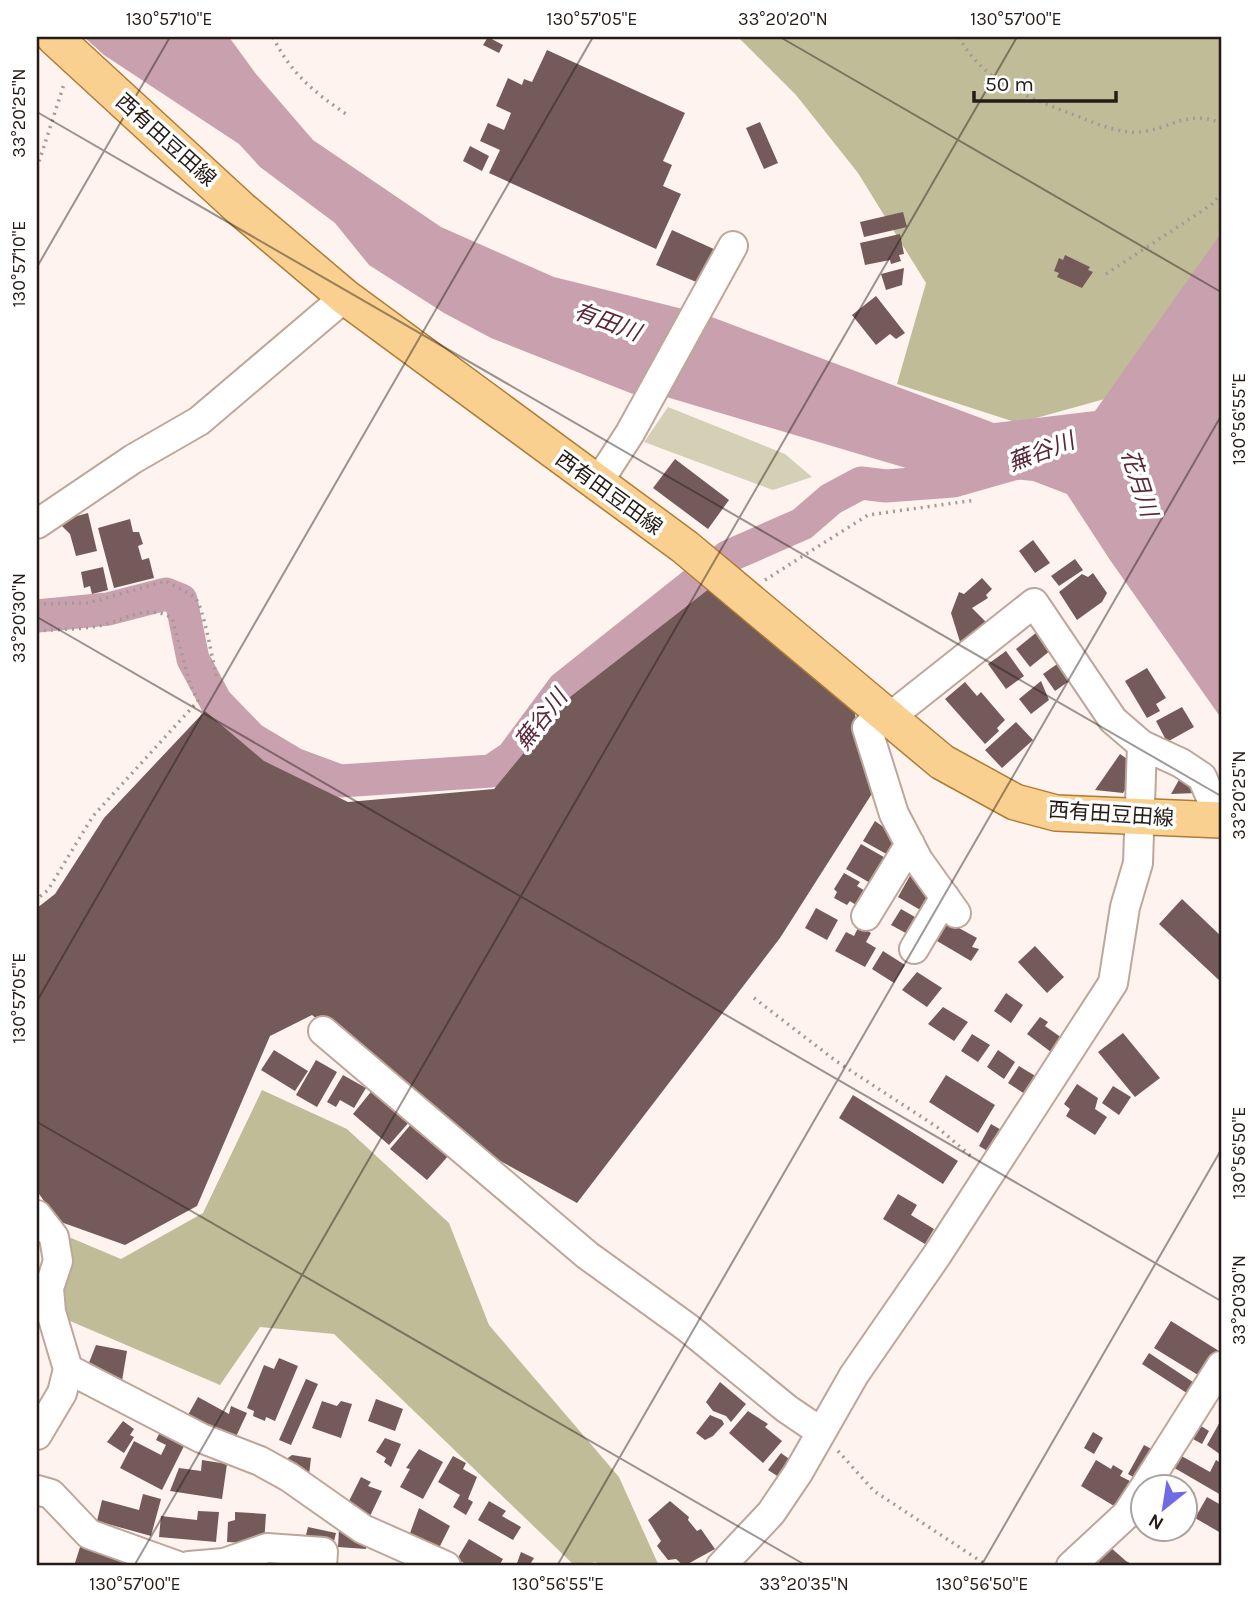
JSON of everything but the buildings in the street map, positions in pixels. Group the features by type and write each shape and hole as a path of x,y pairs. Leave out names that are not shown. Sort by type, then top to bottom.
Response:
{"main road":[{"name":"西有田豆田線","path":"64,47 345,297 597,484 754,594 942,762 1014,802 1056,813 1221,820"}],"street":[{"path":"597,484 630,433 733,246"},
{"path":"37,524 133,459 200,421 345,297"},
{"path":"914,949 950,905 909,844 894,814 867,728 1034,603 1113,720 1142,745 1181,763 1202,777 1221,820"},
{"path":"721,1566 771,1513 854,1375 990,1173 1113,983 1125,907 1138,863 1142,745"},
{"path":"866,916 909,844"},
{"path":"324,1031 587,1255 688,1328 788,1409 821,1432"},
{"path":"37,1214 54,1237 58,1261 50,1288 51,1312 68,1369 62,1393 37,1435"},
{"path":"1153,1474 1221,1367"},
{"path":"68,1369 201,1438 260,1461 289,1477 363,1528 446,1566"},
{"path":"37,1490 51,1494 89,1534 178,1566"},
{"path":"1071,1566 1128,1513"},
{"path":"189,1566 224,1563 267,1548 323,1552 322,1566"}],"path":[{"path":"273,37 285,62 318,95 349,116"},
{"path":"959,37 986,71 1041,105 1137,133 1203,116 1221,123"},
{"path":"37,168 64,47"},
{"path":"1106,274 1211,205 1221,194"},
{"path":"754,594 868,515 976,500"},
{"path":"37,604 88,603 166,581 196,599 204,618 206,639 217,680"},
{"path":"37,631 97,626 144,612 160,611 172,618 190,684 198,701 93,816 48,890 37,900"},
{"path":"754,998 836,1061 937,1127 990,1173"},
{"path":"821,1432 874,1491 988,1566"}],"shaded area":[{"path":"738,37 1221,37 1221,270 1130,392 1018,423 897,384 926,283 858,173 796,95"},
{"path":"668,407 785,454 812,477 773,490 644,442"},
{"path":"262,1090 347,1129 449,1223 489,1325 619,1477 659,1566 598,1566 596,1562 575,1566 334,1334 260,1327 220,1385 63,1318 64,1235 121,1259 203,1213"}],"water":[{"name":"有田川","path":"84,37 229,37 256,74 313,140 441,227 554,277 687,310 638,396 491,338 444,313 369,265 335,223 260,167 239,144 104,55"},
{"name":"花月川","path":"1221,233 1221,718 1067,494 1033,481 906,468 663,396 709,316 994,423 1095,411"}],"waterway":[{"name":"蕪谷川","path":"37,616 108,609 166,594 181,600 193,659 216,702 252,739 294,764 340,781 491,771 512,757 563,688 729,556 802,524 831,499 861,483 886,486 953,481 1017,463"}]}
